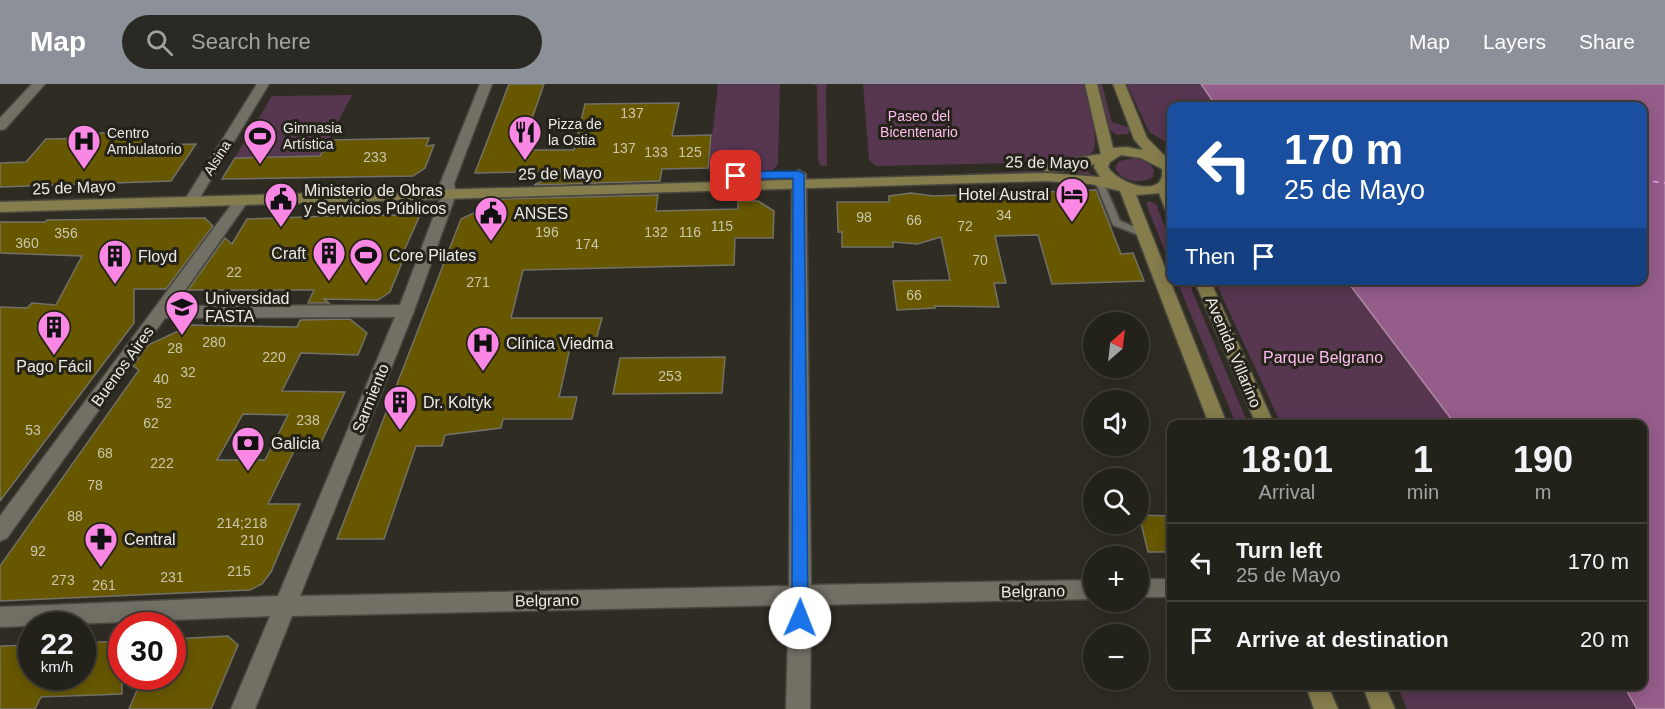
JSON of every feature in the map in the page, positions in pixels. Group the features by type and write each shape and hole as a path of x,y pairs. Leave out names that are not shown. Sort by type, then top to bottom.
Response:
{"main road":[{"path":"1091,84 1108,157"},
{"path":"1119,84 1141,139 1166,169 1167,198"},
{"name":"25 de Mayo","path":"0,197 194,196 798,180 1046,177 1099,181 1123,187 1154,189 1166,182 1166,169 1138,151 1119,151 1102,162 1104,173 1123,187"},
{"name":"25 de Mayo","path":"798,180 1063,166 1108,157"},
{"path":"1123,187 1144,234 1216,420"},
{"name":"25 de Mayo","path":"0,207 194,196 242,200 448,189"},
{"name":"Avenida Villarino","path":"1204,285 1263,420"},
{"path":"1319,690 1326,709"},
{"path":"1376,690 1383,709"}],"street":[{"path":"0,126 39,84"},
{"name":"Alsina","path":"194,196 263,84"},
{"name":"Sarmiento","path":"243,709 406,311 486,84"},
{"path":"798,180 800,596 798,709"},
{"name":"Buenos Aires","path":"0,532 242,200"},
{"path":"162,312 406,311"},
{"path":"1149,588 1167,588"},
{"name":"Belgrano","path":"0,617 284,606 1083,589"}],"lane":[{"path":"1099,181 1116,223 1144,234"}],"green space":[{"path":"718,84 780,84 778,164 773,170 708,171"},
{"path":"813,84 829,84 826,85 827,166 821,166 818,161 817,86"},
{"name":"Paseo del Bicentenario","path":"863,84 1084,84 1094,130 1094,148 1092,153 1085,157 1061,162 876,166 869,160"},
{"path":"1097,84 1102,84 1112,122 1130,128 1128,134 1117,135 1108,129"},
{"path":"1127,84 1201,84 1213,102 1167,102 1167,143 1149,132"},
{"path":"352,95 309,178 236,180 226,172 272,96"},
{"path":"1135,158 1147,162 1154,169 1153,177 1143,181 1132,181 1118,173 1115,168 1119,161"},
{"path":"1087,165 1091,175 1067,172 864,178 1055,170"},
{"path":"1149,201 1156,204 1167,232 1167,256 1146,204"},
{"path":"1179,285 1190,285 1246,420 1234,420"},
{"name":"Parque Belgrano","path":"1217,285 1350,285 1452,420 1279,420"},
{"path":"1399,690 1626,690 1637,709 1407,709"}],"shaded area":[{"path":"1201,84 1665,84 1665,709 1637,709 1626,690 1647,690 1647,420 1452,420 1350,285 1647,285 1647,102 1213,102"}],"building":[{"path":"509,84 544,84 521,150 574,150 585,104 679,103 672,136 711,135 708,168 662,169 660,181 534,185 565,171 475,173"},
{"path":"125,132 120,139 147,138 142,145 196,144 171,181 0,187 0,163 26,162 46,139 97,138 100,133"},
{"path":"429,138 426,146 434,145 425,168 413,176 222,179 235,158 320,156 329,140"},
{"path":"1096,190 1121,254 1133,253 1144,281 1052,284 1038,235 995,236 1006,283 994,283 999,307 935,306 935,308 897,310 893,281 950,280 941,237 917,244 893,242 893,247 842,247 842,232 838,232 837,202 889,202 889,196 911,193 933,196"},
{"path":"658,195 656,211 738,209 738,201 758,201 774,211 773,238 735,238 734,265 523,270 511,318 602,318 594,347 570,348 559,397 577,397 572,419 503,419 501,428 445,435 442,446 416,446 384,539 337,539 461,219 503,199"},
{"path":"420,215 400,260 403,260 390,292 378,300 324,299 329,303 308,303 314,290 188,290 225,238 232,244 247,219"},
{"path":"205,218 213,226 166,289 134,289 134,323 0,501 0,307 27,308 32,303 56,305 82,256 0,253 0,222"},
{"path":"350,319 367,333 358,355 301,353 282,391 345,392 320,445 297,445 268,504 300,504 271,572 262,584 250,590 0,601 0,566 139,370 133,366 148,345 191,325 297,327 300,320","holes":["243,414 288,415 265,460 217,460"]},
{"name":"Clínica Viedma","path":"725,357 722,393 613,394 620,358"},
{"path":"1149,515 1167,516 1167,552 1149,552 1144,534 1149,534"},
{"path":"228,636 238,645 211,709 129,709 137,690 186,690 186,638"},
{"path":"96,642 108,642 108,690 122,690 122,694 41,697 35,709 0,709 0,646 18,645 18,690 96,690"}],"ferry route":[{"path":"1647,181 1665,183"}],"place":[{"name":"Pizza de la Ostia","path":"525,161"},
{"name":"Gimnasia Artística","path":"260,165"},
{"name":"Centro Ambulatorio","path":"84,170"},
{"name":"Hotel Austral","path":"1072,223"},
{"name":"Ministerio de Obras y Servicios Públicos","path":"281,228"},
{"name":"ANSES","path":"491,242"},
{"name":"Craft","path":"329,282"},
{"name":"Core Pilates","path":"366,284"},
{"name":"Floyd","path":"115,285"},
{"name":"Universidad FASTA","path":"182,336"},
{"name":"Pago Fácil","path":"54,356"},
{"name":"Clínica Viedma","path":"483,372"},
{"name":"Dr. Koltyk","path":"400,431"},
{"name":"Galicia","path":"248,472"},
{"name":"Central","path":"101,568"}],"route":[{"path":"736,176 799,174 797,185 800,618"}]}
